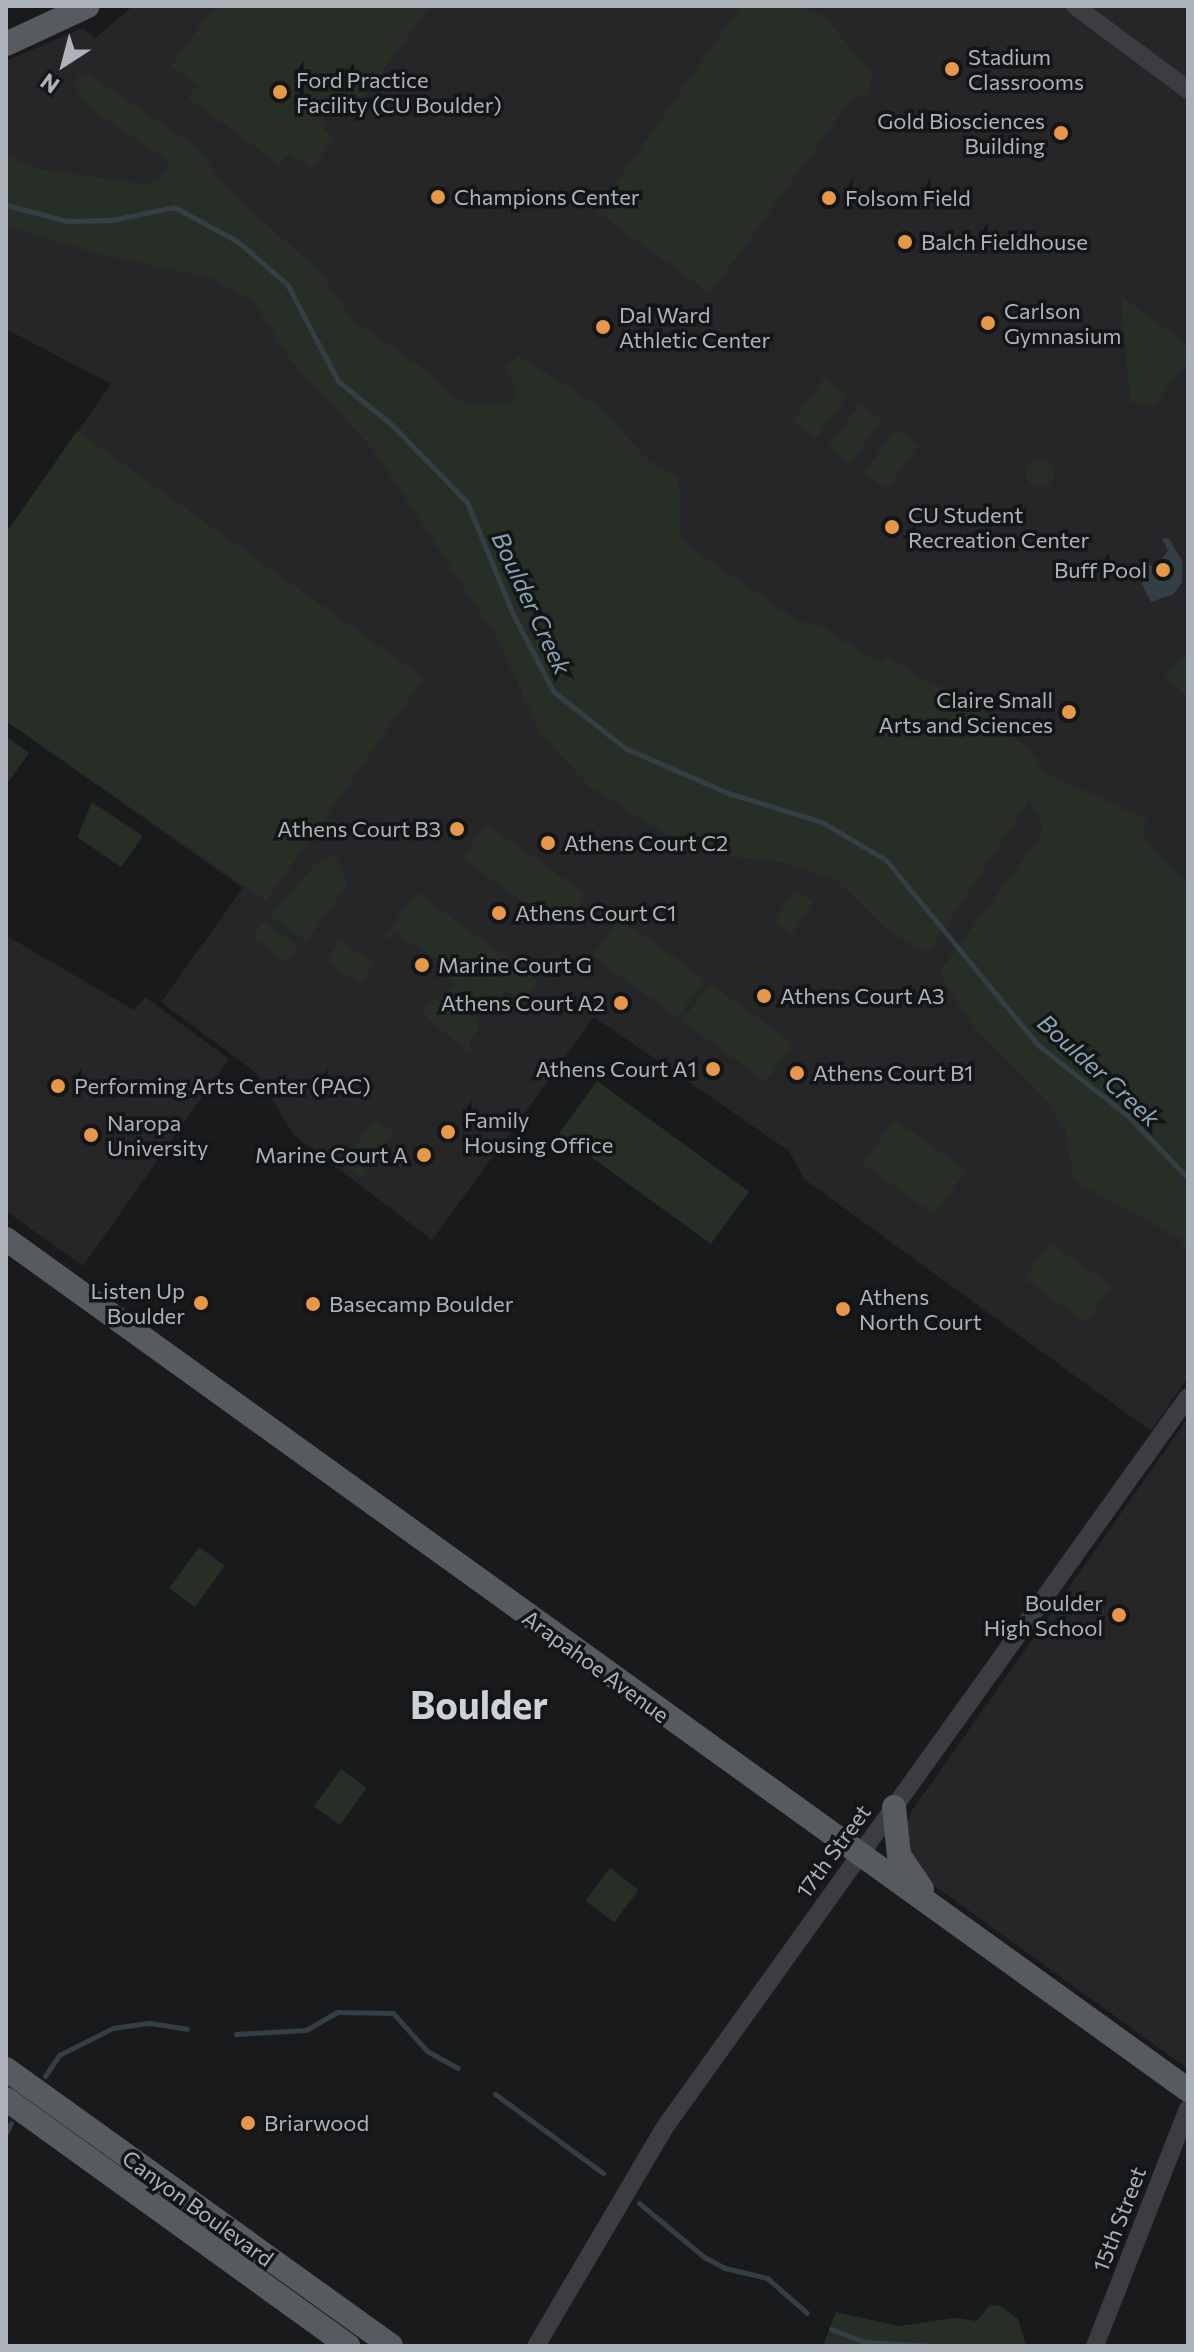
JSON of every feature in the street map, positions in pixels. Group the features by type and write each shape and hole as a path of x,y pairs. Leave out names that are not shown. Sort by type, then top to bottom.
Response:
{"main road":[{"path":"6,44 88,6"},
{"name":"Arapahoe Avenue","path":"6,1239 1188,2090"},
{"path":"894,1807 899,1855 908,1875 948,1917"},
{"name":"Canyon Boulevard","path":"6,2069 391,2346"},
{"name":"Canyon Boulevard","path":"6,2099 348,2346"}],"street":[{"path":"1075,6 1188,90"},
{"name":"17th Street","path":"536,2346 653,2145 1188,1397"},
{"name":"15th Street","path":"1095,2346 1188,2109"}],"shaded area":[{"path":"133,6 1188,6 1188,1377 1151,1431 804,1179 789,1151 594,1017 432,1240 294,1135 255,1072 161,1002 243,888 6,721 6,533 111,384 6,329 6,61 83,28 95,38"},
{"name":"Ford Practice Facility (CU Boulder)","path":"215,6 430,6 349,117 340,111 322,114 325,131 334,138 312,169 289,153 280,165 188,98 197,85 171,66"},
{"name":"Folsom Field","path":"741,6 799,6 824,16 873,75 865,99 855,94 710,294 596,211"},
{"path":"79,75 90,75 199,149 227,189 319,271 354,321 431,374 455,398 471,405 511,404 518,393 506,366 519,356 599,407 649,461 673,474 679,483 681,535 691,548 801,623 817,623 878,663 889,656 920,678 973,701 1028,748 1046,773 1146,819 1144,837 1188,886 1188,1254 1180,1239 1074,1181 1066,1133 1049,1103 974,1027 940,971 1041,835 1041,819 1029,801 928,953 888,931 836,880 786,863 696,852 591,788 541,734 497,638 376,453 289,358 254,302 211,278 99,254 6,226 6,155 34,168 142,184 159,181 169,168 168,161 88,107 75,86"},
{"path":"1121,296 1188,346 1188,359 1154,406 1130,402"},
{"path":"824,378 847,395 816,439 792,422"},
{"path":"860,404 882,420 850,464 828,448"},
{"path":"895,429 918,445 887,489 864,473"},
{"path":"77,431 424,678 266,901 6,721 6,533"},
{"path":"1040,459 1050,463 1054,473 1050,483 1040,487 1030,483 1026,473 1030,463"},
{"name":"Buff Pool","path":"1162,538 1169,539 1182,560 1182,582 1174,594 1151,602 1142,584 1147,564 1155,567 1168,551"},
{"path":"1188,652 1188,696 1164,678"},
{"path":"6,736 29,753 6,785"},
{"path":"92,802 143,836 121,867 77,837"},
{"path":"486,824 587,895 563,929 462,858"},
{"path":"335,855 348,884 307,941 270,916 317,862"},
{"path":"795,890 813,902 791,935 773,922"},
{"path":"416,892 539,981 524,1003 506,990 495,1005 489,1002 475,1022 480,1027 469,1042 472,1056 422,1013 434,997 441,1002 455,983 446,976 451,968 394,932 388,940 384,937"},
{"path":"620,918 705,980 677,1018 592,956"},
{"path":"263,922 297,946 287,962 252,938"},
{"name":"Naropa University","path":"7,936 134,1010 145,997 229,1059 83,1266 6,1211"},
{"path":"340,940 374,964 360,985 326,960"},
{"path":"710,983 793,1044 766,1082 682,1021"},
{"path":"597,1081 749,1192 711,1244 559,1134"},
{"path":"375,1119 395,1133 363,1179 343,1165"},
{"path":"894,1119 966,1169 935,1215 862,1164"},
{"path":"1050,1243 1111,1286 1086,1322 1025,1279"},
{"name":"Boulder High School","path":"1188,1418 1188,2069 932,1884 916,1870 904,1831 911,1812"},
{"path":"199,1547 225,1566 195,1607 169,1588"},
{"path":"341,1769 367,1788 340,1825 314,1806"},
{"path":"610,1868 639,1890 614,1922 585,1901"},
{"path":"999,2305 1018,2319 1026,2346 823,2346 836,2312 899,2326 955,2318 977,2321 989,2306"}],"waterway":[{"name":"Boulder Creek","path":"6,205 67,221 112,220 174,207 237,241 287,284 338,381 392,425 467,502 513,614 553,691 625,748 728,793 822,822 886,860 1038,1045 1127,1115 1188,1178"},
{"path":"236,2034 306,2030 337,2012 393,2013 427,2051 458,2068"},
{"path":"45,2076 59,2055 113,2028 150,2023 187,2029"},
{"path":"495,2094 603,2173"},
{"path":"6,2133 11,2123"},
{"path":"639,2203 704,2257 725,2268 767,2278 807,2313"},
{"path":"831,2329 865,2342 932,2346"},
{"path":"936,2346 965,2346"}],"place":[{"name":"Stadium Classrooms","path":"952,69"},
{"name":"Ford Practice Facility (CU Boulder)","path":"280,92"},
{"name":"Gold Biosciences Building","path":"1061,133"},
{"name":"Champions Center","path":"438,197"},
{"name":"Folsom Field","path":"829,198"},
{"name":"Balch Fieldhouse","path":"905,242"},
{"name":"Carlson Gymnasium","path":"988,323"},
{"name":"Dal Ward Athletic Center","path":"603,327"},
{"name":"CU Student Recreation Center","path":"892,527"},
{"name":"Buff Pool","path":"1163,570"},
{"name":"Claire Small Arts and Sciences","path":"1069,712"},
{"name":"Athens Court B3","path":"457,829"},
{"name":"Athens Court C2","path":"548,843"},
{"name":"Athens Court C1","path":"499,913"},
{"name":"Marine Court G","path":"422,965"},
{"name":"Athens Court A3","path":"764,996"},
{"name":"Athens Court A2","path":"621,1003"},
{"name":"Athens Court A1","path":"713,1069"},
{"name":"Athens Court B1","path":"797,1073"},
{"name":"Performing Arts Center (PAC)","path":"58,1086"},
{"name":"Family Housing Office","path":"448,1132"},
{"name":"Naropa University","path":"91,1135"},
{"name":"Marine Court A","path":"424,1155"},
{"name":"Listen Up Boulder","path":"201,1303"},
{"name":"Basecamp Boulder","path":"313,1304"},
{"name":"Athens North Court","path":"843,1309"},
{"name":"Boulder High School","path":"1119,1615"},
{"name":"Briarwood","path":"248,2123"}],"district":[{"name":"Boulder","path":"479,1704"}]}
